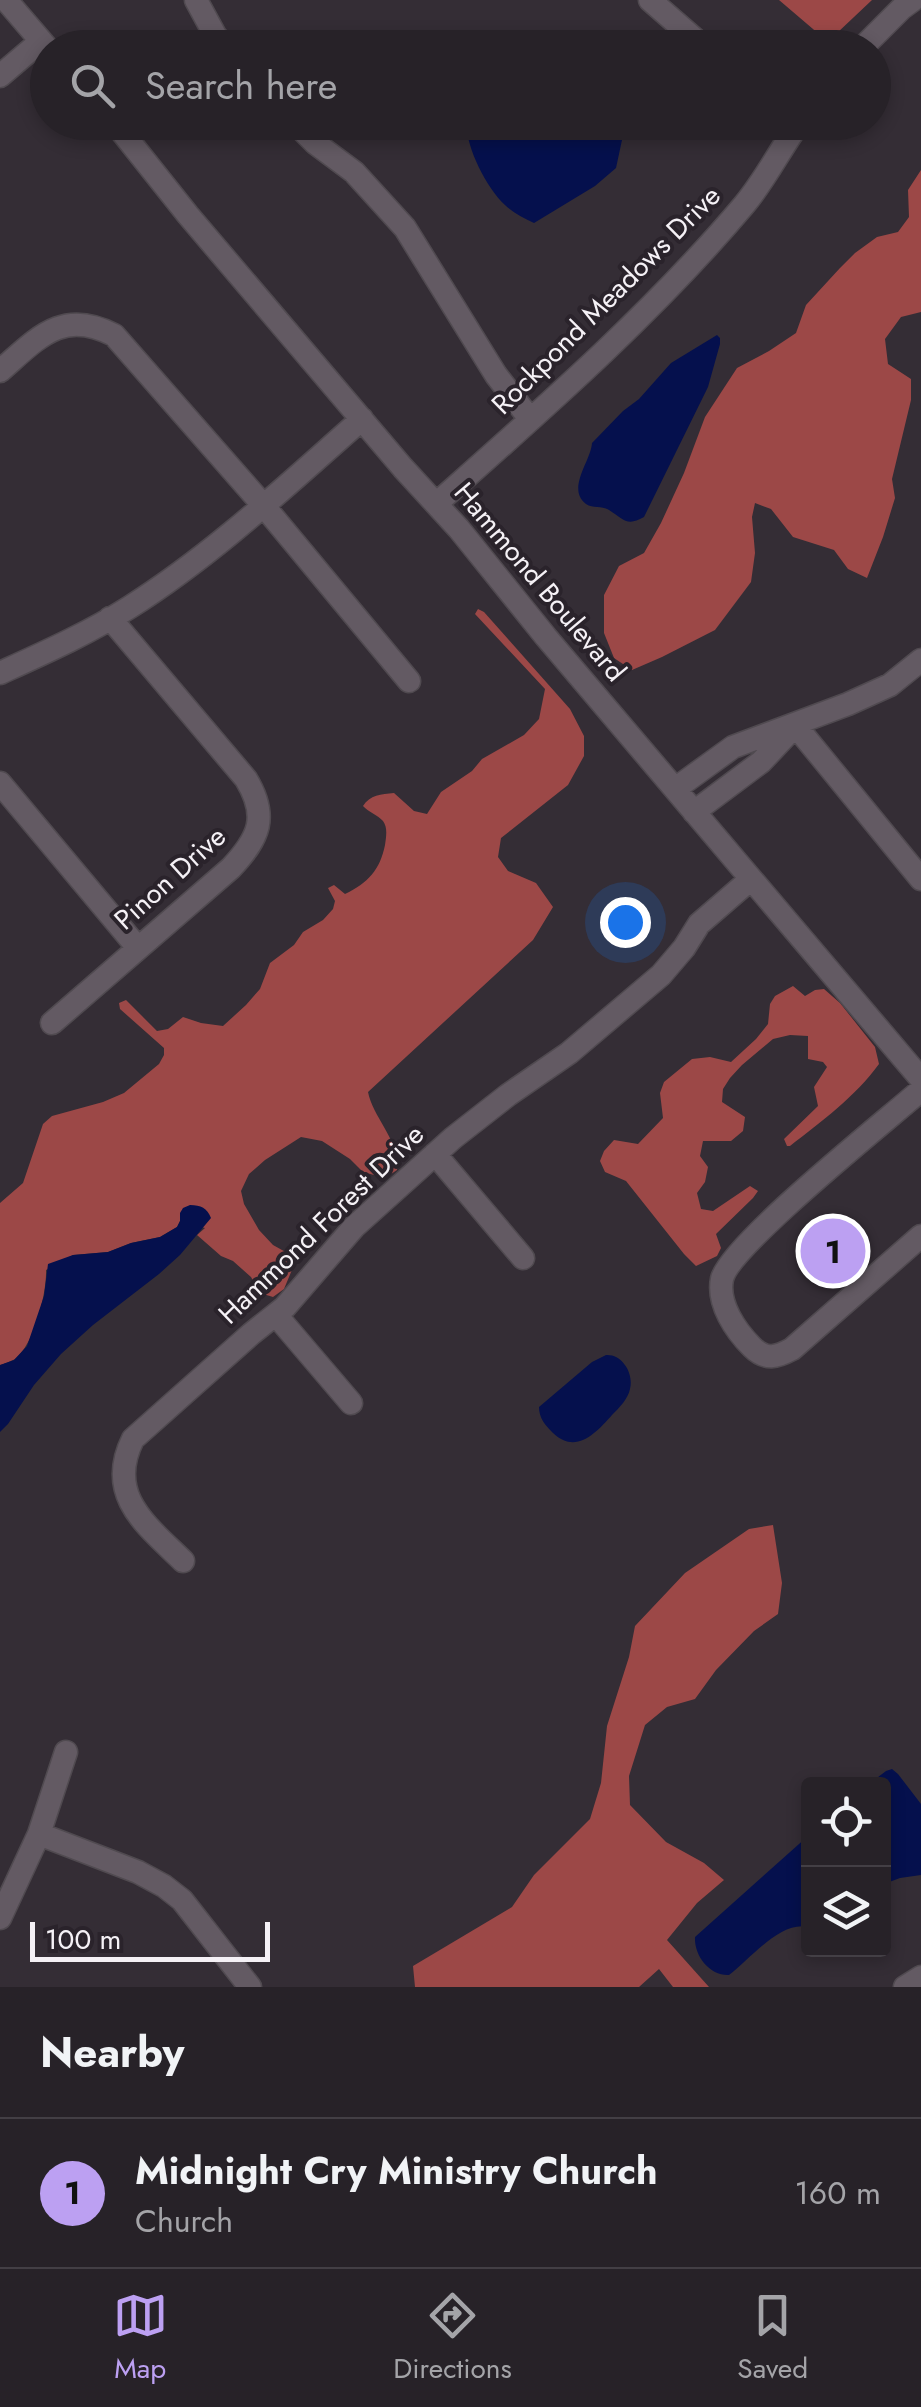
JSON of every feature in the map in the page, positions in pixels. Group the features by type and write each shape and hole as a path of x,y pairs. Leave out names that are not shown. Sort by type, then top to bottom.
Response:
{"street":[{"path":"6,0 31,30"},
{"path":"196,0 212,30"},
{"path":"650,0 684,30"},
{"path":"880,30 913,0"},
{"path":"0,76 30,55"},
{"name":"Hammond Boulevard","path":"128,140 921,1079"},
{"path":"311,140 354,172 392,210 496,375 530,419"},
{"name":"Rockpond Meadows Drive","path":"436,504 615,341 703,252 747,202 782,140"},
{"path":"0,371 56,328 83,323 98,326 121,341 410,681"},
{"path":"0,673 110,618 178,573 362,419"},
{"name":"Pinon Drive","path":"52,1023 231,868 257,834 259,811 246,779 110,618"},
{"path":"675,789 733,747 848,704 890,684 921,660"},
{"path":"694,812 761,762 795,725"},
{"path":"795,725 921,879"},
{"path":"0,782 138,948"},
{"name":"Hammond Forest Drive","path":"183,1561 126,1498 122,1474 133,1439 285,1307 354,1227 435,1154 662,975 699,924 751,879"},
{"path":"921,1090 758,1232 729,1264 722,1280 722,1297 730,1318 754,1350 776,1358 792,1349 921,1236"},
{"path":"435,1154 523,1258"},
{"path":"276,1315 350,1403"},
{"path":"0,1918 39,1834 66,1752"},
{"path":"39,1834 138,1872 182,1900 244,1978 218,1987"},
{"path":"905,1987 921,1977"}],"shaded area":[{"path":"779,0 872,0 840,30 814,30"},
{"path":"469,140 622,140 616,168 595,186 534,223 508,208 498,197"},
{"path":"921,170 921,312 901,317 885,339 888,364 911,379 911,400 892,479 895,498 867,578 848,569 834,550 793,537 771,509 755,503 751,582 715,630 632,670 614,658 604,633 604,595 619,566 644,553 684,473 705,417 737,368 796,333 806,305 855,253 877,237 898,232 909,217 908,190"},
{"path":"717,335 720,344 708,387 644,517 629,522 606,509 586,504 578,491 592,443 671,363"},
{"path":"478,609 570,709 584,736 584,756 568,785 501,838 498,857 508,871 536,883 553,907 533,940 368,1092 395,1150 397,1170 385,1178 363,1172 322,1141 301,1137 249,1174 241,1191 259,1230 273,1245 291,1255 294,1265 284,1289 273,1297 260,1293 251,1277 197,1235 205,1228 180,1221 160,1237 108,1252 73,1255 46,1270 42,1304 28,1342 15,1359 0,1365 0,1203 23,1183 43,1124 52,1116 124,1093 159,1064 164,1055 164,1048 120,1009 119,1003 126,1000 157,1031 168,1029 183,1017 223,1026 260,989 270,963 333,909 335,901 328,888 334,885 345,894 376,869 383,854 386,830 383,821 363,806 366,802 394,793 414,811 427,814 441,792 472,771 482,759 524,735 539,719 545,689 475,614"},
{"path":"793,986 805,996 824,989 840,1003 875,1047 879,1064 849,1098 790,1146 784,1139 818,1106 814,1087 827,1067 823,1062 808,1059 808,1036 773,1039 730,1078 723,1089 722,1102 745,1117 743,1131 731,1141 703,1141 700,1156 708,1167 705,1182 697,1193 701,1209 713,1211 750,1186 758,1191 716,1234 721,1248 717,1256 696,1266 626,1181 605,1172 600,1161 614,1140 638,1144 663,1118 660,1093 664,1082 692,1059 710,1057 731,1062 768,1024 775,996"},
{"path":"190,1205 203,1208 211,1218 180,1255 61,1354 0,1432 0,1365 14,1360 27,1346 44,1296 48,1264 160,1237 177,1227 180,1213"},
{"path":"606,1355 622,1361 628,1371 631,1383 627,1396 585,1439 561,1439 545,1424 539,1407 592,1362"},
{"path":"773,1525 782,1583 778,1614 754,1631 716,1670 695,1699 667,1707 645,1725 629,1776 630,1805 666,1842 704,1863 724,1880 697,1903 667,1940 709,1987 673,1987 659,1969 639,1987 415,1987 413,1966 512,1907 534,1875 590,1819 601,1783 607,1726 635,1626 685,1573 749,1529"},
{"path":"892,1769 898,1774 921,1804 921,1875 891,1881 891,1777 878,1777"},
{"path":"801,1842 801,1927 776,1935 729,1975 704,1964 695,1937"}],"place":[{"name":"Midnight Cry Ministry Church","path":"833,1251"}]}
